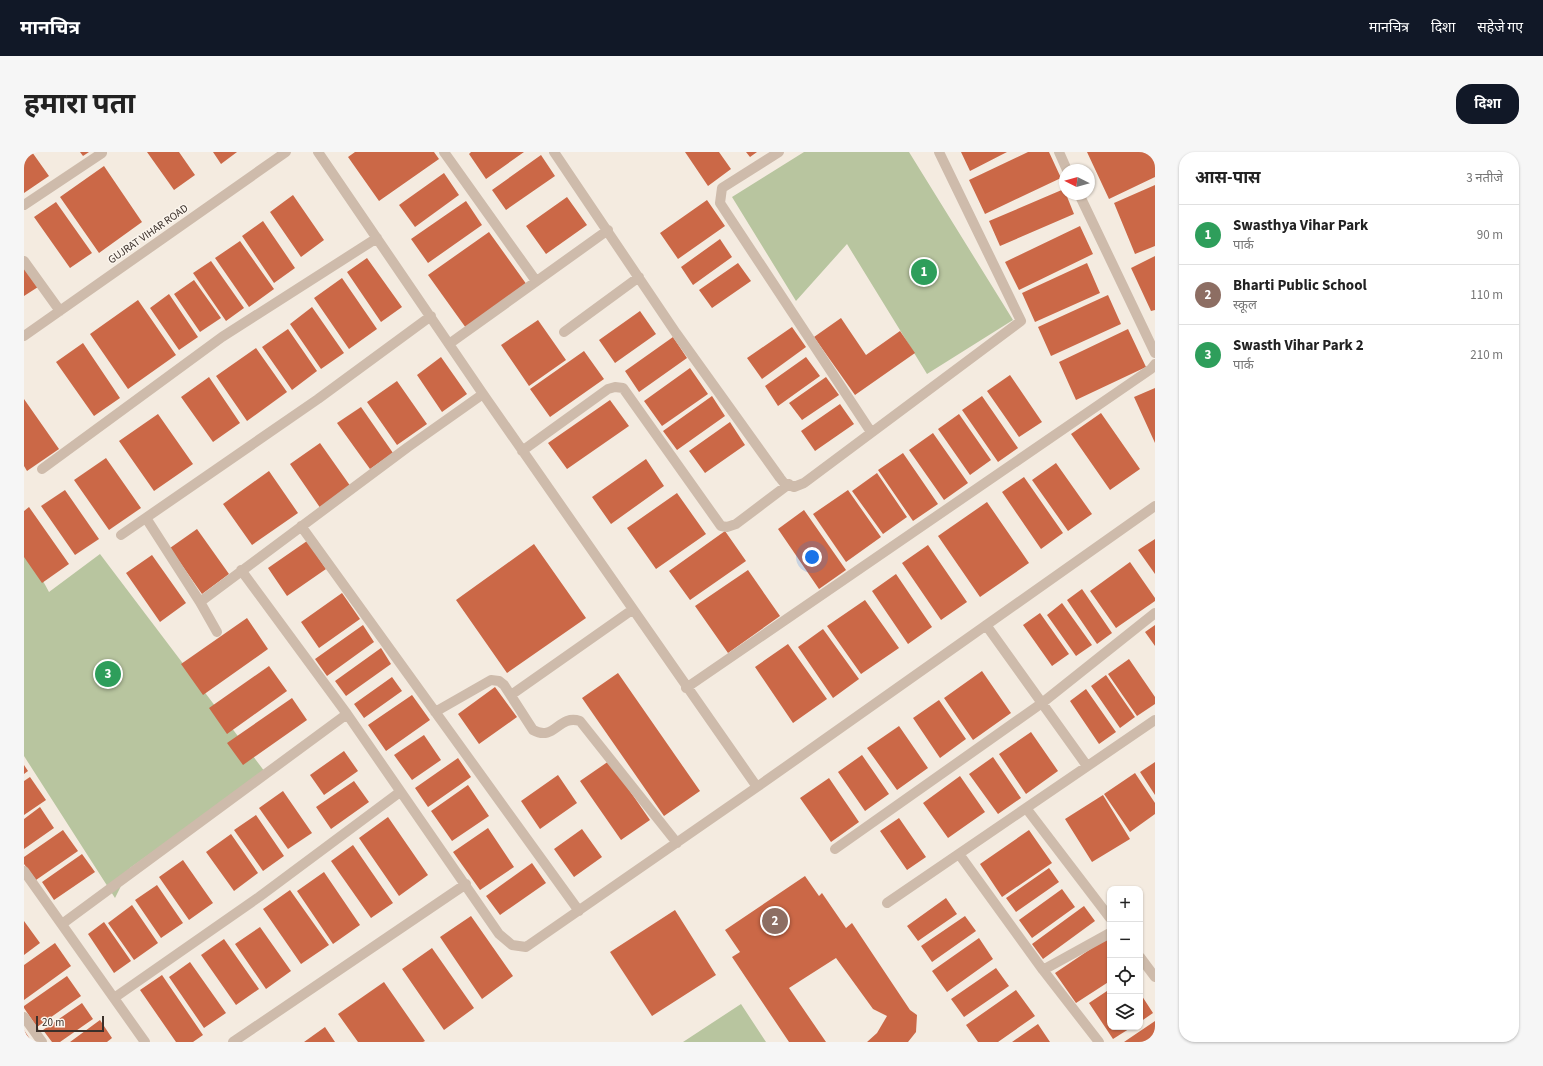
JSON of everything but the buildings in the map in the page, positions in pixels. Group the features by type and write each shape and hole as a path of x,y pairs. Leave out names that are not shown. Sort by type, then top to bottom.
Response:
{"street":[{"name":"GUJRAT VIHAR ROAD","path":"24,336 286,152"},
{"path":"318,152 522,451 757,788"},
{"path":"444,152 536,281"},
{"path":"554,152 676,333 784,483 794,487 804,483 1021,320 939,152"},
{"path":"780,152 722,188 720,203 871,432"},
{"path":"1059,152 1064,164"},
{"path":"24,205 102,153"},
{"path":"1082,200 1155,353"},
{"path":"449,344 608,230"},
{"path":"42,469 222,338 377,238"},
{"path":"24,261 60,311"},
{"path":"564,332 639,277"},
{"path":"121,535 318,400 431,316"},
{"path":"686,688 1151,369 1155,364"},
{"path":"522,451 608,389 615,387 623,388 721,526 727,527 736,524 789,484"},
{"path":"200,602 408,447 483,394"},
{"path":"241,570 347,714 400,792 466,884 499,934 512,945 526,947 757,788 1155,506"},
{"path":"146,518 200,602 217,632"},
{"path":"301,526 579,911"},
{"path":"511,695 632,610"},
{"path":"835,849 1042,702 1155,613"},
{"path":"986,625 1087,766"},
{"path":"436,712 491,680 499,681 504,684 533,730 541,734 548,733 568,720 573,719 580,721 677,843"},
{"path":"62,924 347,714"},
{"path":"887,903 1155,720"},
{"path":"114,998 259,897 400,792"},
{"path":"1026,808 1107,914"},
{"path":"959,854 1043,970 1099,1042"},
{"path":"24,871 145,1042"},
{"path":"233,1042 466,884"},
{"path":"1043,970 1107,935"},
{"path":"1141,958 1155,977"},
{"path":"24,1017 42,1042"}],"green space":[{"path":"804,152 909,152 1013,320 927,374 847,244 796,301 732,197"},
{"path":"24,546 49,592 100,554 265,772 130,868 115,898 24,756"},
{"path":"741,1004 766,1042 683,1042"}],"place":[{"name":"Swasthya Vihar Park","path":"924,272"},
{"name":"Swasth Vihar Park 2","path":"108,674"},
{"name":"Bharti Public School","path":"775,921"}]}
